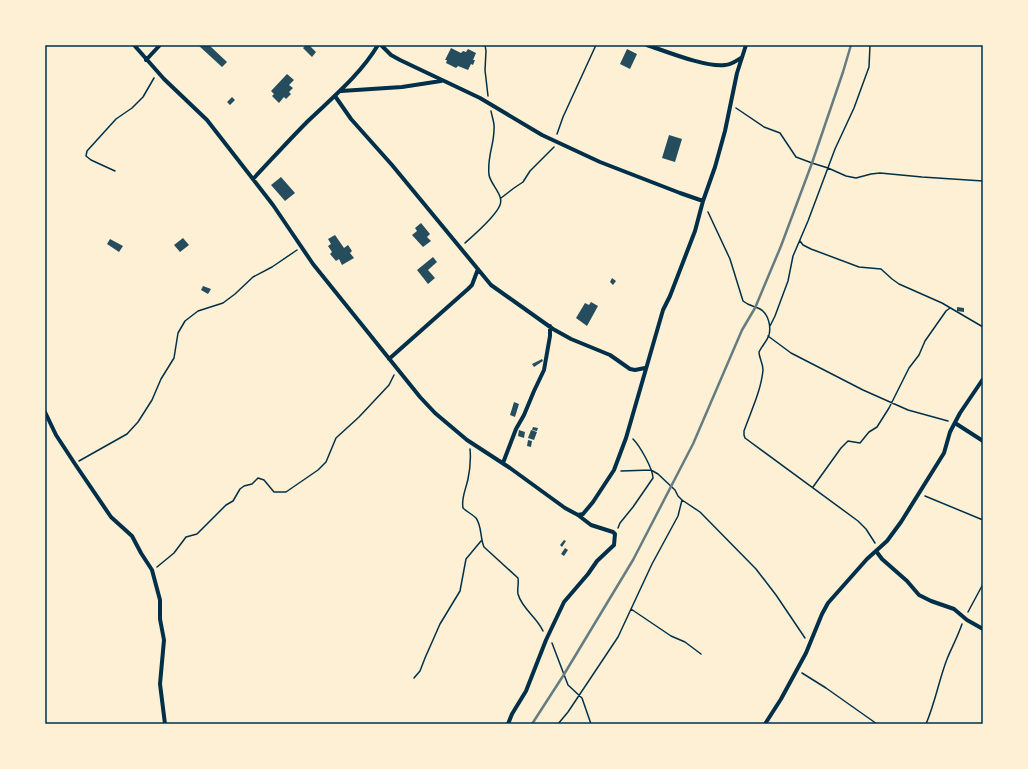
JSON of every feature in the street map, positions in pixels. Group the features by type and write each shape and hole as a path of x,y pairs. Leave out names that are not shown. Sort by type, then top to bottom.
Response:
{"street":[{"path":"134,45 164,79 207,120 273,205 301,247 395,367 428,406 467,440 503,463 554,501 578,515 591,525 615,534 614,545 597,561 564,602 546,638 526,691 512,714 508,724"},
{"path":"146,60 160,45"},
{"path":"253,179 303,126 340,91 367,62 378,45"},
{"path":"381,45 391,55 490,103 555,142 613,168 703,201"},
{"path":"646,45 719,66 730,64 742,58"},
{"path":"578,515 586,512 613,473 663,310 670,296 695,231 703,201 715,167 732,102 737,73 746,45"},
{"path":"340,91 402,87 442,81"},
{"path":"334,96 351,119 392,165 491,285 571,339 610,355 630,369 635,370 645,368"},
{"path":"389,359 468,289 472,284 478,269"},
{"path":"503,463 516,430 544,370 550,336 550,326"},
{"path":"765,724 797,670 828,603 867,559 892,535 944,453 950,432 983,379"},
{"path":"45,412 56,435 75,464 111,517 132,536 152,570 160,600 160,619 164,640 160,684 165,724"},
{"path":"955,423 983,441"},
{"path":"876,551 882,560 907,581 919,595 931,601 954,608 965,618 983,629"}],"path":[{"path":"460,247 496,212 501,203 501,198 493,185 490,176 488,159 494,129 485,78 485,45"},
{"path":"555,142 563,117 596,45"},
{"path":"769,328 788,281 793,256 854,108 869,67 870,45"},
{"path":"115,171 91,160 86,156 87,151 116,119 132,108 143,96 157,71"},
{"path":"732,102 737,109 752,120 764,127 780,133 796,157 846,176 856,178 880,173 922,178 983,180"},
{"path":"501,198 523,182 533,168 550,150 560,143"},
{"path":"703,201 730,259 743,301 762,310 768,318 768,336 759,352 763,366 760,384 744,435 750,443 813,487 862,524 874,540 876,551"},
{"path":"800,241 803,245 811,249 859,267 881,269 892,280 899,284 921,293 983,327"},
{"path":"75,464 86,456 132,430 152,400 161,379 174,358 178,333 185,321 198,311 223,303 253,277 272,267 301,247"},
{"path":"813,487 841,448 848,441 860,443 869,432 877,427 925,340 946,311 950,308"},
{"path":"768,336 785,350 809,364 891,403 908,410 955,423"},
{"path":"152,570 168,560 186,537 197,534 223,508 233,501 238,491 244,486 250,485 258,478 264,480 274,492 286,492 314,474 326,462 336,438 359,418 389,385 393,378 395,367"},
{"path":"615,538 620,523 634,507 653,478 643,451 632,438 628,428"},
{"path":"467,440 471,456 468,479 462,504 463,508 476,518 479,523 481,541 484,547 518,578 518,593 521,602 525,609 538,622 546,638 554,646 563,676 568,685 582,698 591,724"},
{"path":"613,473 651,470 671,486 682,500 700,512 756,569 803,634 808,647"},
{"path":"920,493 983,520"},
{"path":"558,724 618,637 652,564 678,516 682,500"},
{"path":"414,678 420,671 440,624 460,591 466,559 481,541"},
{"path":"926,724 935,702 947,659 965,618 983,584"},
{"path":"631,609 671,636 685,642 701,654"},
{"path":"797,670 826,688 877,724"}],"building":[{"path":"198,45 209,45 227,62 222,67"},
{"path":"306,45 309,45 316,52 312,57 303,48"},
{"path":"451,48 461,53 463,51 466,52 468,49 476,53 473,60 475,60 473,65 471,64 468,70 458,66 456,68 446,63 447,60 445,60"},
{"path":"627,49 637,54 630,69 620,64"},
{"path":"287,74 294,80 289,85 293,88 289,92 291,94 286,99 284,97 279,103 272,96 274,94 271,91"},
{"path":"232,97 235,100 230,105 227,102"},
{"path":"669,135 682,139 675,162 662,158"},
{"path":"281,177 295,193 285,201 271,185"},
{"path":"421,223 430,234 427,237 431,241 423,247 412,235 417,231 415,228"},
{"path":"335,235 344,248 348,245 352,251 350,253 354,258 342,265 339,259 336,261 330,254 332,252 328,246 331,244 328,239"},
{"path":"183,238 189,245 180,252 174,245"},
{"path":"110,239 123,246 119,252 107,244"},
{"path":"433,257 437,262 428,270 435,278 428,284 417,270"},
{"path":"612,278 616,281 613,285 610,282"},
{"path":"203,286 211,289 208,294 201,290"},
{"path":"591,302 598,306 587,326 576,318 585,303 589,305"},
{"path":"957,307 964,308 964,312 957,311"},
{"path":"542,359 543,361 534,367 532,364"},
{"path":"514,402 519,404 515,417 510,415"},
{"path":"533,427 538,428 537,431 532,430"},
{"path":"519,430 525,432 524,438 518,436"},
{"path":"531,430 537,432 534,440 528,438"},
{"path":"528,440 532,441 531,447 527,446"},
{"path":"564,540 566,541 562,547 560,545"},
{"path":"565,548 568,550 564,556 561,554"}],"railway":[{"path":"532,724 563,676 633,560 693,444 742,330 755,308 781,246 812,163 851,45"}]}
